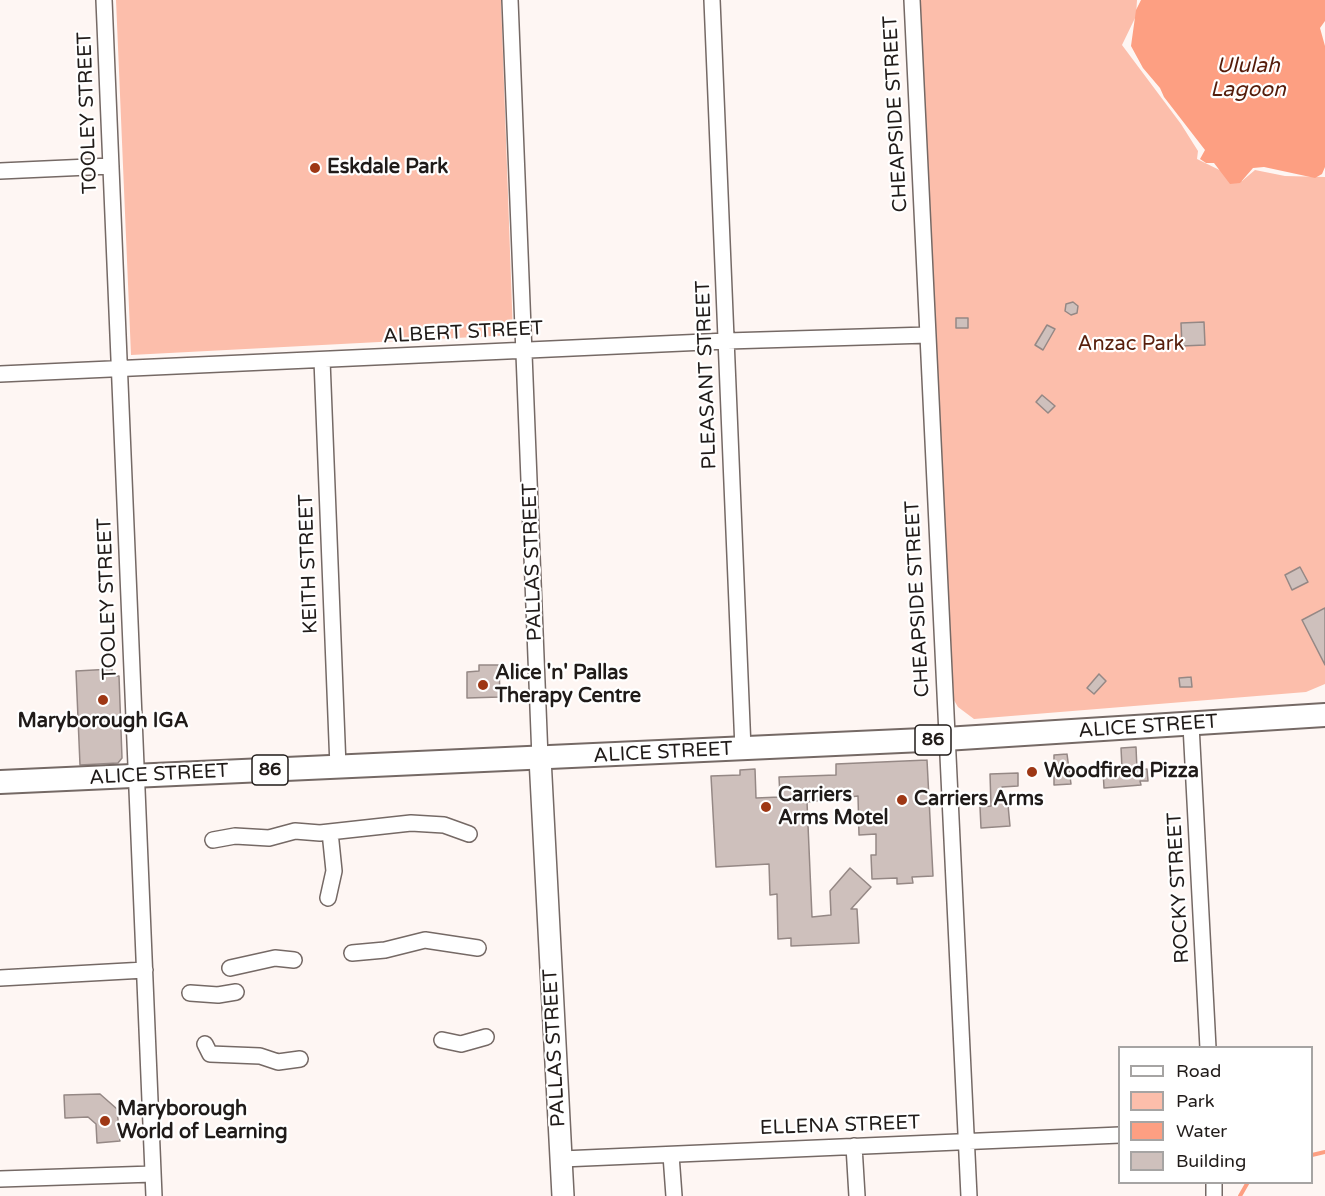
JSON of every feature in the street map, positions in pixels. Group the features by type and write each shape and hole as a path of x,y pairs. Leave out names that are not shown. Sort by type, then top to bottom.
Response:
{"main road":[{"name":"ALICE STREET","path":"0,782 945,739 1325,715"}],"street":[{"name":"TOOLEY STREET","path":"104,0 154,1196"},
{"name":"PALLAS STREET","path":"510,0 540,758 563,1196"},
{"name":"PLEASANT STREET","path":"712,0 728,341 742,749"},
{"name":"CHEAPSIDE STREET","path":"912,0 945,739 969,1196"},
{"path":"0,171 111,166"},
{"name":"ALBERT STREET","path":"0,374 728,341 928,335"},
{"name":"KEITH STREET","path":"322,360 338,767"},
{"name":"ROCKY STREET","path":"1191,725 1208,1046"},
{"path":"213,840 235,836 269,838 295,831 330,832 411,823 444,825 469,834"},
{"path":"328,898 333,883 334,858 330,832"},
{"path":"352,953 385,950 425,940 478,948"},
{"path":"230,968 274,958 294,960"},
{"path":"0,978 145,970"},
{"path":"190,993 218,995 236,992"},
{"path":"442,1040 461,1044 486,1037"},
{"path":"205,1044 210,1054 260,1056 278,1062 300,1059"},
{"name":"ELLENA STREET","path":"562,1159 1118,1135"},
{"path":"854,1146 857,1196"},
{"path":"671,1155 674,1196"},
{"path":"0,1179 153,1174"}],"green space":[{"name":"Eskdale Park","path":"116,0 501,0 513,335 131,355"},
{"name":"Anzac Park","path":"919,0 1137,0 1136,16 1122,45 1181,124 1198,151 1197,159 1242,181 1255,170 1285,176 1325,177 1325,684 1306,692 974,719 958,707 952,697"}],"water":[{"name":"Ululah Lagoon","path":"1141,0 1325,0 1325,21 1320,28 1325,46 1325,167 1322,174 1315,178 1264,167 1253,168 1240,183 1230,184 1214,163 1206,163 1200,159 1205,150 1143,68 1131,46 1136,10"}],"building":[{"path":"1073,302 1078,306 1077,313 1071,315 1065,311 1066,304"},
{"path":"956,318 968,318 968,328 956,328"},
{"path":"1204,322 1205,345 1182,346 1181,323"},
{"path":"1047,325 1055,329 1043,350 1035,345"},
{"path":"1042,395 1055,406 1048,413 1036,402"},
{"path":"1300,567 1308,582 1292,590 1285,575"},
{"path":"1325,608 1325,665 1302,620"},
{"name":"Alice 'n' Pallas Therapy Centre","path":"479,665 499,665 500,697 467,698 467,672 479,671"},
{"path":"112,669 112,676 119,676 122,758 118,763 80,765 76,671"},
{"path":"1099,674 1106,681 1094,694 1087,688"},
{"path":"1191,677 1192,687 1180,687 1179,678"},
{"path":"1136,747 1137,770 1147,769 1148,781 1140,781 1141,785 1104,788 1103,770 1122,768 1121,748"},
{"path":"1067,754 1071,784 1054,785 1054,755"},
{"path":"927,760 933,876 912,877 913,883 897,884 897,878 872,879 871,855 876,855 876,834 859,835 858,796 807,802 812,917 831,915 830,891 850,868 871,887 851,909 857,909 859,943 791,946 791,938 778,939 777,894 770,895 769,864 716,867 711,776 740,775 740,770 755,769 756,798 780,797 779,777 836,775 836,764"},
{"path":"1018,773 1018,786 1002,787 1004,806 1008,805 1010,826 981,828 980,807 991,806 990,774"},
{"name":"Maryborough World of Learning","path":"100,1094 117,1109 120,1141 97,1143 96,1124 88,1117 65,1118 64,1095"}],"waterway":[{"path":"1313,1155 1325,1152"},
{"path":"1240,1196 1247,1184"}],"place":[{"name":"Eskdale Park","path":"315,168"},
{"name":"Alice 'n' Pallas Therapy Centre","path":"483,685"},
{"name":"Maryborough IGA","path":"103,700"},
{"name":"Woodfired Pizza","path":"1032,772"},
{"name":"Carriers Arms","path":"902,800"},
{"name":"Carriers Arms Motel","path":"766,807"},
{"name":"Maryborough World of Learning","path":"105,1121"}]}
